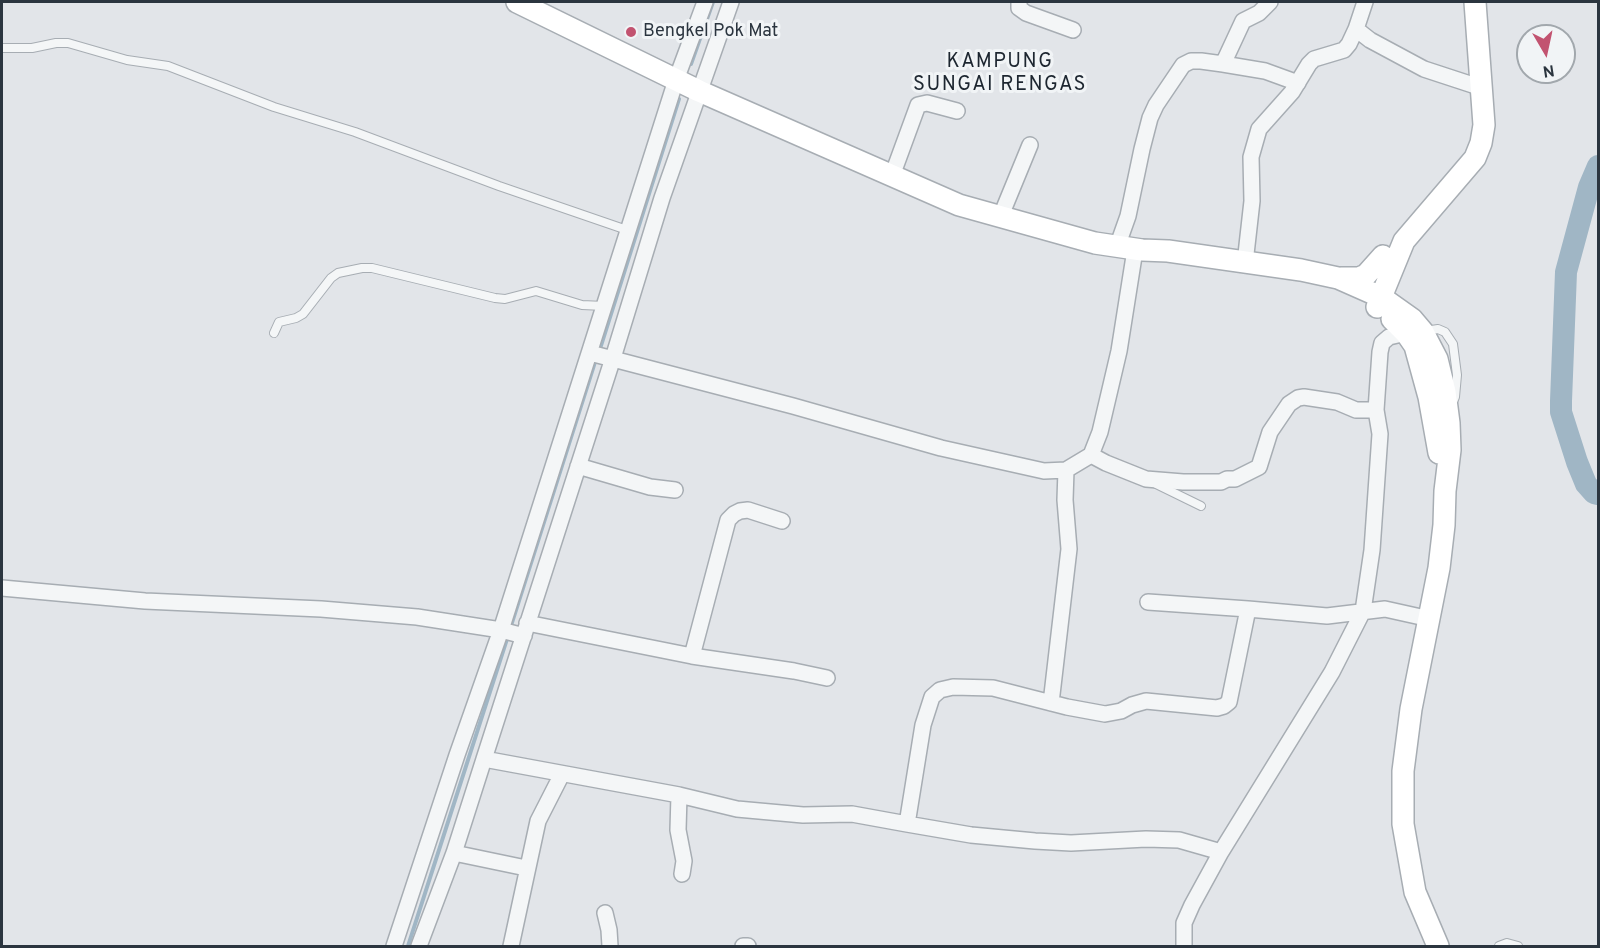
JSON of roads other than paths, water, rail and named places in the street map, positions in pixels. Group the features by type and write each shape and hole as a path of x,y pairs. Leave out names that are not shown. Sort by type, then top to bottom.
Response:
{"street":[{"path":"517,2 699,91 959,205 1095,243 1132,249 1179,261 1331,288 1374,299"},
{"path":"394,946 457,755 515,631 578,466 601,356 604,306 676,80 705,2"},
{"path":"419,946 454,853 484,759 515,631 601,356 662,198 731,2"},
{"path":"1018,2 1019,8 1026,13 1073,30"},
{"path":"1223,64 1243,21 1259,13 1270,2"},
{"path":"1245,262 1252,201 1251,157 1259,129 1292,92 1314,59 1344,51 1356,29 1365,2"},
{"path":"1374,299 1387,263 1417,224 1475,158 1481,142 1484,125 1475,2"},
{"path":"1356,29 1370,40 1424,69 1482,88"},
{"path":"601,356 941,448 1044,471 1066,470 1091,455 1100,432 1119,351 1132,249 1128,216 1142,149 1156,105 1184,65 1191,61 1265,71 1298,83"},
{"path":"892,176 918,105 927,103 957,111"},
{"path":"1000,218 1030,145"},
{"path":"1132,249 1168,251 1301,270 1338,278 1366,276 1387,263"},
{"path":"1387,263 1397,297 1414,328 1437,359 1448,412 1450,450 1444,491 1444,525 1439,568 1411,709 1403,771 1403,824 1415,892 1438,946"},
{"path":"1338,278 1374,299 1414,328"},
{"path":"1184,946 1184,922 1221,852 1332,672 1363,611 1372,550 1378,469 1380,434 1376,410 1382,343 1389,337 1414,328"},
{"path":"1414,328 1415,346 1430,397 1444,491"},
{"path":"1091,455 1146,479 1215,483 1235,479 1255,470 1261,462 1270,432 1289,404 1298,398 1332,401 1356,410 1376,410"},
{"path":"578,466 650,487 675,490"},
{"path":"1051,703 1069,549 1065,500 1066,470"},
{"path":"692,656 728,520 734,514 748,510 783,521"},
{"path":"2,588 145,601 321,609 417,617 794,671 827,678"},
{"path":"1148,602 1328,616 1385,609 1430,619"},
{"path":"907,824 923,725 932,697 940,690 953,687 993,688 1105,714 1146,701 1217,708 1229,702 1248,609"},
{"path":"484,759 679,795 737,809 802,815 852,814 971,835 1035,841 1071,843 1146,839 1179,840 1221,852"},
{"path":"511,946 526,868 538,822 562,774"},
{"path":"679,795 678,830 684,861 682,874"},
{"path":"454,853 526,868"},
{"path":"605,914 610,946"}],"lane":[{"path":"2,48 32,48 68,43 127,60 168,66 274,107 355,132 499,186 627,230"},
{"path":"274,333 279,322 303,314 331,278 339,273 362,268 372,268 495,298 506,299 536,291 582,305 604,306"},
{"path":"1146,479 1201,506"},
{"path":"1499,946 1507,943 1518,946"}],"waterway":[{"path":"691,64 713,2"},
{"path":"599,352 679,99"},
{"path":"1598,166 1589,187 1566,272 1561,401 1561,412 1577,462 1586,484 1598,494"},
{"path":"510,629 596,359"},
{"path":"408,946 508,636"}],"place":[{"name":"Bengkel Pok Mat","path":"631,32"}],"district":[{"name":"KAMPUNG SUNGAI RENGAS","path":"1000,74"}]}
